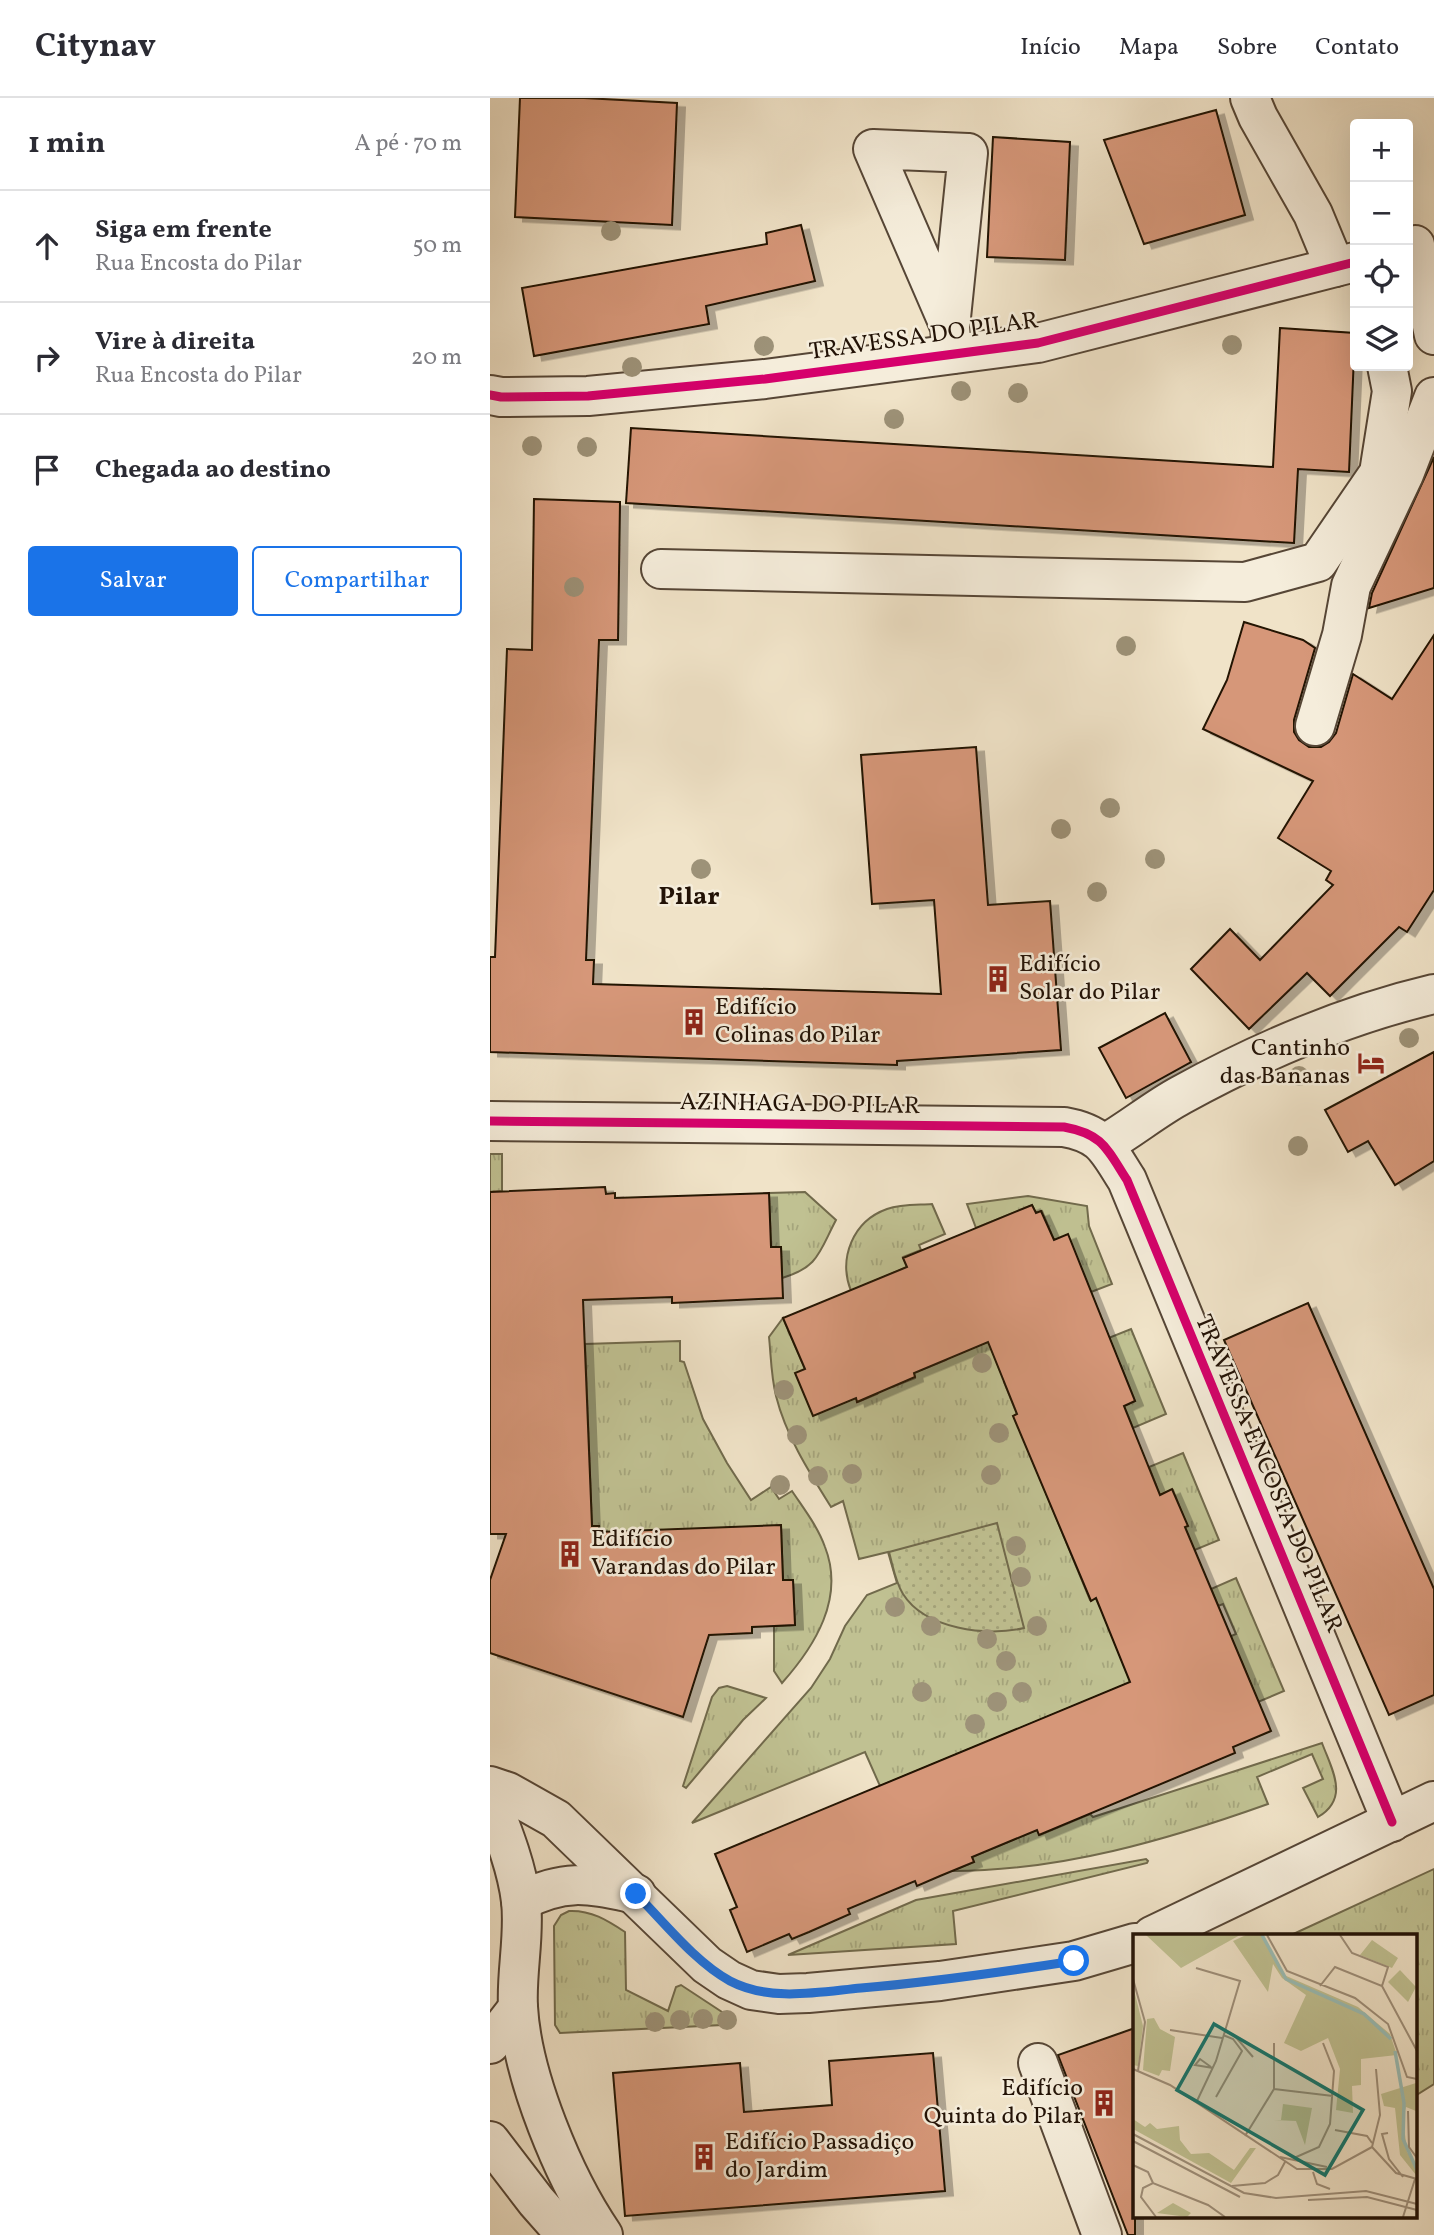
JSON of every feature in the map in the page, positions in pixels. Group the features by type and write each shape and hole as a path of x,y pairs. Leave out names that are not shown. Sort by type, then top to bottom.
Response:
{"street":[{"path":"1250,98 1313,214 1345,265"},
{"path":"1419,245 1434,335"},
{"name":"TRAVESSA DO PILAR","path":"490,394 501,397 588,396 765,379 951,340 1038,342 1345,265"},
{"path":"661,569 1245,583 1318,562 1379,473 1392,391 1388,371"},
{"path":"1315,726 1342,635 1351,586 1404,474 1434,397"},
{"path":"1105,1144 1179,1096 1296,1038 1396,1003 1434,994"},
{"name":"AZINHAGA DO PILAR","path":"490,1121 1064,1127 1085,1130 1105,1144"},
{"name":"TRAVESSA ENCOSTA DO PILAR","path":"1105,1144 1127,1180 1392,1822"},
{"path":"490,1786 508,1792 556,1819 707,1965 729,1980 751,1990 779,1994 940,1981 1074,1961 1133,1944"},
{"path":"490,1799 505,1836 521,1901 518,2008 528,2062 548,2130 603,2235"},
{"path":"1156,1934 1434,1801"},
{"path":"521,1901 556,1886 588,1884 636,1894"},
{"path":"490,2044 518,2008"},
{"path":"1038,2063 1102,2235"},
{"path":"490,2141 566,2235"}],"green space":[{"path":"490,1154 502,1154 502,1191 490,1192"},
{"path":"805,1192 836,1220 821,1250 811,1263 804,1269 782,1278 781,1247 771,1247 769,1193"},
{"path":"1028,1196 1087,1206 1089,1226 1112,1284 1091,1292 1054,1240 1042,1211 1036,1213 1032,1205 976,1228 967,1204"},
{"path":"932,1204 945,1234 919,1245 921,1250 903,1257 907,1267 851,1291 846,1266 848,1254 851,1242 865,1222 892,1207"},
{"path":"783,1318 805,1369 856,1398 858,1402 877,1394 875,1390 915,1378 914,1373 946,1360 942,1348 987,1330 1015,1377 1004,1382 1017,1414 1014,1416 1090,1600 1096,1598 1134,1681 880,1786 865,1752 692,1823 811,1688 830,1659 845,1626 867,1595 897,1583 888,1552 859,1559 843,1501 831,1507 792,1439 774,1389 769,1337"},
{"path":"1131,1329 1166,1414 1133,1428 1124,1406 1135,1401 1121,1366 1106,1339"},
{"path":"680,1341 680,1361 684,1362 703,1419 751,1500 771,1487 779,1499 792,1491 815,1525 825,1547 830,1566 829,1603 815,1637 782,1683 774,1671 774,1626 795,1625 793,1580 783,1580 781,1526 599,1533 598,1526 592,1526 585,1344"},
{"path":"1183,1453 1219,1540 1185,1554 1175,1531 1187,1526 1173,1490 1160,1495 1149,1467"},
{"path":"997,1523 1024,1628 993,1631 958,1628 941,1623 913,1606 900,1589 889,1552"},
{"path":"1236,1578 1284,1691 1258,1702 1241,1660 1222,1640 1236,1634 1223,1604 1218,1606 1211,1589"},
{"path":"727,1686 766,1698 743,1720 686,1788 683,1786 712,1697 719,1688"},
{"path":"1322,1743 1334,1773 1336,1792 1334,1801 1318,1817 1303,1788 1323,1779 1312,1754 1257,1777 1268,1804 1191,1830 1113,1851 1033,1866 952,1871 974,1862 972,1857 1037,1830 1040,1835 1090,1814 1093,1817"},
{"path":"1146,1859 1147,1863 953,1911 956,1944 788,1955 916,1900"},
{"path":"1434,1869 1434,2084 1416,2095 1416,1934 1293,1934"},
{"path":"569,1911 592,1914 625,1932 626,1990 668,2011 676,1987 681,1985 722,2012 722,2025 560,2033 555,2025 554,1926 561,1915"}],"building":[{"path":"520,98 677,103 672,225 515,217"},
{"path":"1216,110 1245,215 1144,244 1104,140"},
{"path":"993,137 1070,142 1065,260 987,257"},
{"path":"801,225 815,281 706,306 709,324 534,356 522,288 767,244 766,233"},
{"path":"1280,328 1350,333 1350,371 1353,371 1349,472 1298,469 1294,543 626,503 631,428 1273,467"},
{"path":"1434,457 1434,588 1369,608 1372,593"},
{"path":"534,499 620,502 618,640 599,640 586,960 594,960 593,984 941,994 934,900 872,904 861,755 976,747 988,905 1050,901 1061,1050 897,1061 897,1065 490,1052 490,957 495,957 507,649 532,650"},
{"path":"1244,622 1303,640 1315,648 1294,720 1294,732 1299,740 1309,747 1321,747 1336,733 1353,674 1392,699 1434,635 1434,890 1407,932 1399,927 1330,996 1307,973 1249,1029 1191,969 1230,929 1260,960 1333,885 1326,880 1331,871 1278,838 1313,781 1203,729 1227,680"},
{"path":"1165,1013 1191,1062 1126,1098 1099,1048"},
{"path":"1434,1052 1434,1161 1395,1185 1368,1141 1348,1152 1325,1110"},
{"path":"605,1187 606,1194 615,1193 615,1198 769,1193 771,1247 781,1247 783,1298 672,1303 672,1297 583,1300 592,1526 599,1526 599,1532 781,1525 783,1580 793,1580 795,1625 752,1627 752,1633 709,1635 683,1717 490,1653 490,1580 506,1534 490,1534 490,1192"},
{"path":"1032,1205 1036,1213 1041,1211 1054,1240 1068,1234 1135,1401 1124,1406 1160,1495 1172,1489 1188,1526 1185,1527 1271,1731 1233,1747 1235,1753 1039,1835 1037,1830 972,1857 974,1862 917,1886 915,1881 848,1909 850,1914 792,1939 789,1934 747,1952 730,1910 737,1907 715,1854 1130,1682 1096,1598 1091,1601 1013,1416 1017,1414 988,1342 914,1373 915,1377 857,1402 856,1398 813,1416 795,1373 805,1369 783,1318 907,1267 903,1258"},
{"path":"1308,1303 1434,1589 1434,1695 1389,1715 1224,1340"},
{"name":"Edifício Quinta do Pilar","path":"1133,2029 1135,2235 1128,2235 1058,2055"},
{"path":"933,2053 945,2191 625,2216 613,2073 740,2063 744,2112 832,2105 829,2061"}],"cycle path":[{"path":"490,395 588,396 765,379 1038,343 1350,263"},
{"path":"490,1121 1064,1127 1096,1139 1109,1151 1127,1180 1392,1822"}],"place":[{"name":"Edifício Solar do Pilar","path":"998,979"},
{"name":"Edifício Colinas do Pilar","path":"694,1022"},
{"name":"Cantinho das Bananas","path":"1371,1063"},
{"name":"Edifício Varandas do Pilar","path":"570,1554"},
{"name":"Edifício Quinta do Pilar","path":"1104,2103"},
{"name":"Edifício Passadiço do Jardim","path":"704,2157"}],"district":[{"name":"Pilar","path":"689,897"}],"route":[{"path":"636,1894 707,1965 729,1980 751,1990 779,1994 808,1993 940,1981 1074,1961"}]}
